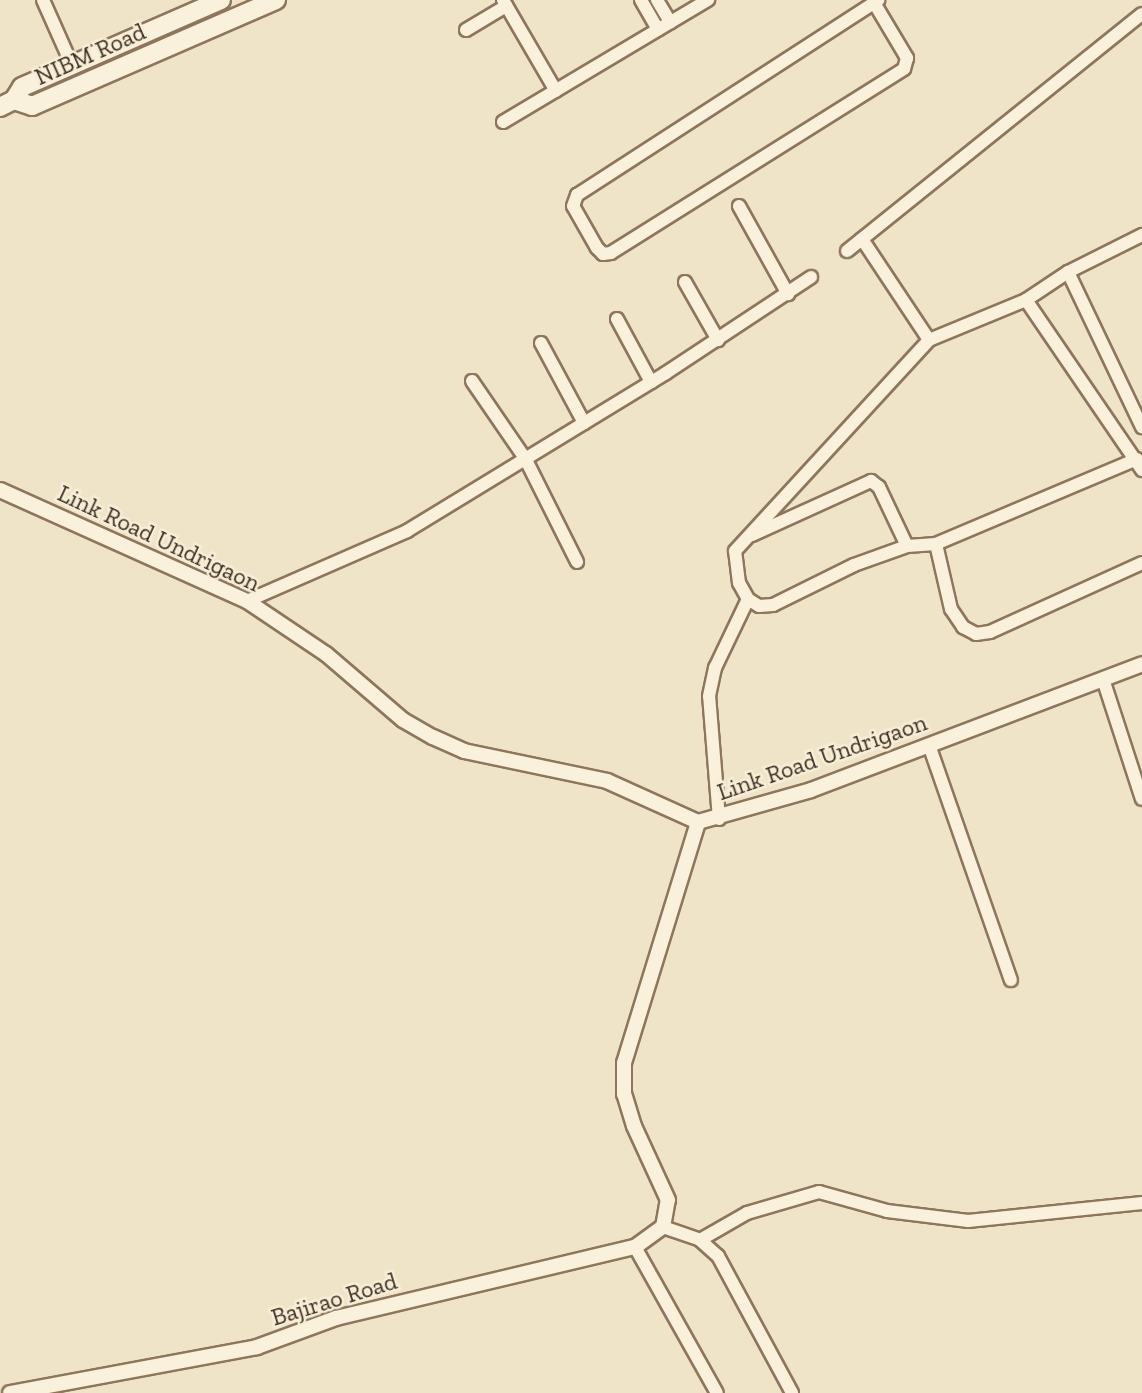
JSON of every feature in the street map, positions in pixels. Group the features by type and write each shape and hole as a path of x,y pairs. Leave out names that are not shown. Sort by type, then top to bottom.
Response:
{"main road":[{"path":"7,103 22,87 221,0"},
{"name":"NIBM Road","path":"7,103 32,106 275,0"}],"street":[{"path":"43,0 72,65"},
{"path":"641,0 664,26"},
{"path":"657,0 664,26"},
{"path":"503,122 708,0"},
{"path":"466,30 504,3 556,91"},
{"path":"877,3 907,58 904,69 611,253 603,254 597,248 573,206 577,195 877,3"},
{"path":"847,251 1142,14"},
{"path":"738,206 788,294"},
{"path":"1026,300 1140,465 936,544 907,545 854,565 773,606 759,607 748,600 739,583 735,551 929,340 1026,300 1068,272 1142,235"},
{"path":"862,239 929,340"},
{"path":"1068,272 1142,427"},
{"path":"247,601 407,531 718,340 811,277"},
{"path":"685,282 718,340"},
{"path":"617,319 651,382"},
{"path":"541,343 584,423"},
{"path":"472,381 526,460 577,562"},
{"path":"745,538 871,481 879,487 907,545"},
{"name":"Link Road Undrigaon","path":"0,490 247,601 326,654 403,720 433,737 464,751 607,781 698,822 811,790 1142,664"},
{"path":"936,544 951,608 963,627 976,634 990,632 1142,563"},
{"path":"719,818 709,696 715,668 748,600"},
{"path":"1103,679 1142,799"},
{"path":"929,745 1011,980"},
{"path":"698,822 624,1063 624,1094 634,1126 668,1200 663,1227 700,1240 718,1256 792,1393"},
{"path":"700,1240 747,1213 819,1192 887,1211 968,1221 1142,1203"},
{"name":"Bajirao Road","path":"10,1393 257,1347 337,1318 635,1247 663,1227"},
{"path":"635,1247 717,1393"}]}
